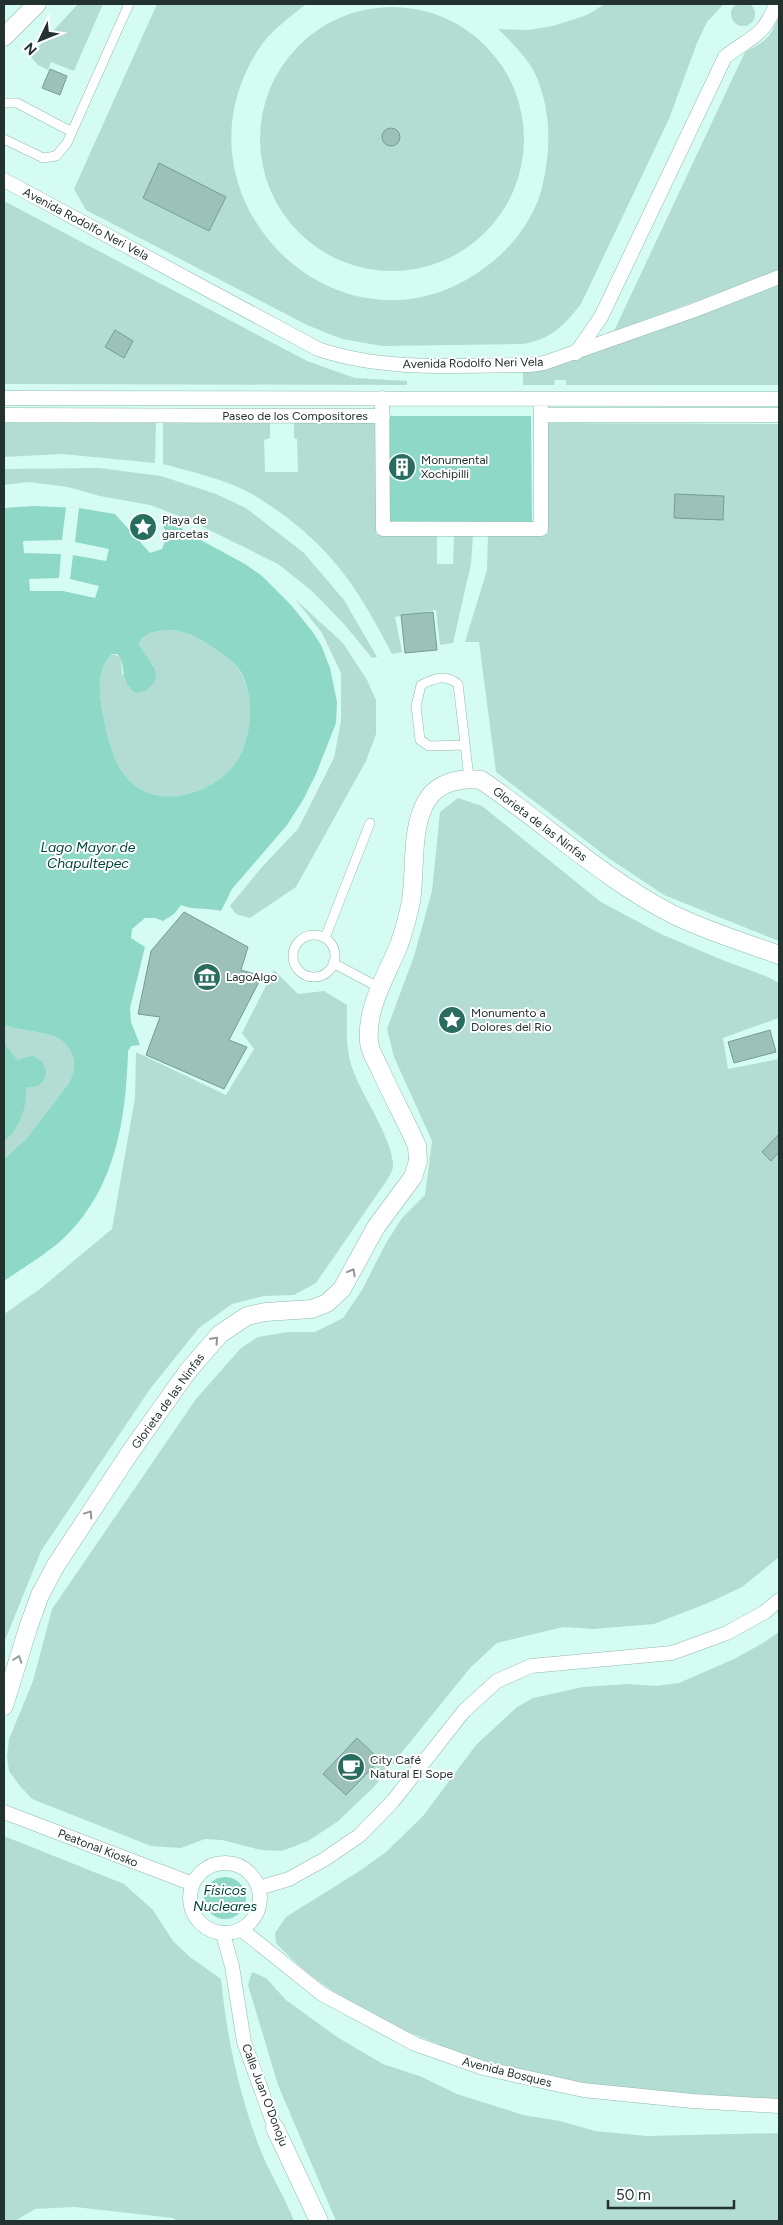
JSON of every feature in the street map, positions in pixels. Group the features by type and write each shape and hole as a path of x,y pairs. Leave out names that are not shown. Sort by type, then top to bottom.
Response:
{"street":[{"path":"4,37 37,4"},
{"path":"576,353 601,317 725,57 761,32 770,20 776,4"},
{"name":"Avenida Rodolfo Neri Vela","path":"4,180 298,338 338,356 391,364 521,365 544,363 576,353 779,277"},
{"name":"Paseo de los Compositores","path":"4,398 779,399"},
{"path":"382,398 383,416"},
{"path":"541,399 540,415 779,415"},
{"name":"Paseo de los Compositores","path":"4,415 383,416 383,529 541,529 540,415"},
{"name":"Glorieta de las Ninfas","path":"4,1706 34,1612 56,1564 131,1451 188,1371 220,1334 247,1316 265,1312 312,1309 327,1303 342,1289 376,1227 413,1177 418,1160 417,1146 369,1046 368,1027 374,1002 399,944 408,916 414,878 418,824 427,800 441,786 469,778 481,780 597,866 646,899 673,914 779,955"},
{"path":"259,1888 289,1879 325,1859 360,1835 393,1802 464,1711 497,1681 531,1666 672,1653 727,1633 765,1612 779,1600"},
{"name":"Peatonal Kiosko","path":"4,1812 193,1884"},
{"path":"221,1862 233,1863 245,1868 254,1877 259,1888 260,1903 257,1914 251,1923 242,1930 222,1934 202,1925 195,1916 190,1900 193,1884 199,1873 221,1862"},
{"name":"Avenida Bosques","path":"242,1930 322,1994 415,2044 483,2068 583,2090 692,2101 779,2106"},
{"name":"Calle Juan O'Donoju","path":"222,1934 232,1966 244,2042 275,2128 319,2221"}],"lane":[{"path":"4,139 43,158 56,156 67,143 129,4"},
{"path":"4,102 17,103 72,132"},
{"path":"464,745 429,746 420,740 416,706 421,685 436,678 450,678 458,684 469,778"},
{"path":"325,938 370,823"},
{"path":"315,935 325,938 334,949 333,964 324,974 316,977 300,974 295,968 292,958 294,949 302,939 315,935"},
{"path":"333,964 380,988"}],"shaded area":[{"path":"743,2 751,6 755,14 751,22 743,26 735,22 731,14 735,6"},
{"path":"78,4 103,4 74,71 51,62 48,70 38,65 30,56"},
{"path":"157,4 306,4 274,31 258,50 235,106 233,162 250,212 282,254 324,284 375,299 429,295 483,269 503,252 521,232 535,208 546,170 548,130 545,104 534,71 520,52 498,29 528,30 553,26 587,15 605,4 724,4 707,22 697,43 669,119 581,304 569,319 556,331 541,339 522,344 382,346 342,339 307,325 86,210 74,189"},
{"path":"379,7 405,7 430,12 454,22 486,45 502,65 514,88 522,113 524,139 522,165 514,190 502,213 486,233 466,249 430,266 405,271 379,271 354,266 330,256 298,233 282,213 265,177 260,152 260,126 265,101 275,77 298,45 318,29 354,12"},
{"path":"779,14 779,271 614,331 745,52 767,38 774,28"},
{"path":"4,201 307,361 355,378 407,381 407,385 4,384"},
{"path":"779,285 779,385 566,385 566,380 555,380 554,385 523,385 523,372 539,371 560,365"},
{"path":"4,423 156,423 155,463 62,454 4,457"},
{"path":"163,423 270,423 270,438 264,440 265,472 298,472 297,439 294,438 294,423 376,423 376,534 437,536 437,564 453,564 454,535 473,535 471,564 453,643 440,645 436,610 395,617 402,652 392,654 370,613 347,578 304,531 274,508 246,491 212,477 163,464"},
{"path":"548,423 779,424 779,941 664,895 607,857 496,772 479,642 465,642 487,570 488,534 548,534"},
{"path":"99,468 161,476 216,494 246,508 304,553 344,600 377,657 372,658 344,624 312,591 278,564 189,520 150,505 100,496 68,487 29,482 4,485 4,469"},
{"path":"295,599 343,643 367,680 376,700 376,734 366,761 296,887 250,918 236,914 230,906 261,868 298,829 334,758 341,721 341,673 322,633"},
{"path":"170,630 184,632 197,638 233,662 246,685 250,717 249,729 243,750 229,770 218,780 189,794 159,796 145,791 132,783 120,768 109,742 102,707 100,682 103,667 112,654 121,657 122,675 153,665 144,655 139,642 149,634"},
{"path":"458,798 482,806 601,902 661,934 779,983 779,1018 723,1038 728,1069 779,1059 779,1557 742,1587 708,1603 654,1624 594,1629 563,1627 497,1643 470,1668 373,1788 337,1822 308,1841 282,1851 261,1850 222,1840 205,1839 181,1848 151,1846 32,1799 9,1771 7,1757 9,1739 33,1681 52,1609 196,1399 241,1348 258,1337 288,1332 315,1332 343,1318 362,1290 386,1243 402,1218 425,1195 432,1141 394,1057 387,1029 414,956 432,891 440,812"},
{"path":"274,970 298,994 324,991 347,1005 347,1038 350,1062 383,1131 392,1156 392,1170 316,1283 294,1295 264,1296 232,1304 199,1328 150,1389 41,1551 4,1643 4,1314 40,1289 112,1229 135,1098 136,1052 226,1095 254,1049 242,1033"},
{"path":"4,1025 44,1034 62,1041 69,1048 73,1057 74,1067 69,1083 27,1138 4,1159"},
{"path":"779,1632 779,2101 652,2092 576,2084 498,2065 420,2037 367,2012 342,1998 319,1981 296,1963 276,1943 275,1933 286,1917 386,1852 423,1816 476,1745 517,1707 533,1698 583,1687 628,1684 656,1686 679,1683 734,1659"},
{"path":"4,1836 124,1884 153,1910 173,1941 190,1957 221,1979 230,2044 246,2108 260,2149 294,2221 177,2221 173,2218 75,2207 35,2209 15,2221 4,2221"},
{"path":"252,1972 266,1978 286,2000 337,2037 383,2064 422,2077 457,2094 523,2115 560,2121 595,2131 647,2136 779,2133 779,2221 336,2221 278,2085 248,1985"}],"water":[{"path":"390,416 531,416 532,522 390,521"},
{"name":"Lago Mayor de Chapultepec","path":"34,506 79,508 115,514 150,553 162,549 167,536 163,525 173,516 184,531 245,564 262,576 291,605 321,645 330,668 337,702 336,723 316,774 303,800 287,825 232,889 221,911 190,908 181,905 174,914 163,921 155,918 145,918 132,929 131,938 145,947 130,1008 131,1022 140,1045 131,1046 128,1051 121,1127 107,1174 96,1196 82,1217 65,1237 43,1255 4,1281 4,1159 27,1138 69,1083 74,1064 69,1048 62,1041 44,1034 4,1025 4,508","holes":["153,632 184,632 203,641 227,657 238,668 246,684 248,694 250,705 249,728 243,750 238,759 218,780 189,794 159,796 145,791 132,783 120,768 112,751 107,733 100,699 100,682 103,667 107,660 112,654 117,654 122,661 126,681 134,692 148,689 152,685 156,674 139,642 142,638"]},
{"path":"4,1043 18,1061 33,1056 42,1061 46,1071 44,1079 40,1084 34,1087 26,1087 24,1110 18,1124 4,1142"},
{"name":"Físicos Nucleares","path":"229,1877 237,1880 243,1886 246,1898 243,1910 237,1916 221,1919 213,1916 207,1910 204,1894 207,1886 213,1880"}],"pier":[{"path":"66,507 79,508 75,542 109,549 106,561 73,555 70,579 99,586 95,598 63,591 30,591 29,579 59,578 61,554 24,553 23,541 62,540"}],"building":[{"path":"50,69 67,76 60,95 42,88"},
{"path":"391,128 397,131 400,137 397,143 391,146 385,143 382,137 385,131"},
{"path":"159,163 226,197 209,231 143,198"},
{"path":"115,330 133,341 124,358 105,347"},
{"path":"675,494 724,496 723,520 674,518"},
{"path":"433,612 437,650 405,653 401,615"},
{"path":"184,912 248,947 241,970 262,976 229,1040 247,1047 224,1089 146,1055 160,1017 138,1014 151,951"},
{"path":"770,1030 776,1052 734,1063 728,1042"},
{"path":"779,1134 779,1152 771,1161 762,1152"},
{"name":"City Café Natural El Sope","path":"357,1738 380,1760 346,1795 323,1774"}],"place":[{"name":"Monumental Xochipilli","path":"402,467"},
{"name":"Playa de garcetas","path":"143,527"},
{"name":"LagoAlgo","path":"207,977"},
{"name":"Monumento a Dolores del Rio","path":"452,1020"},
{"name":"City Café Natural El Sope","path":"351,1767"}]}
